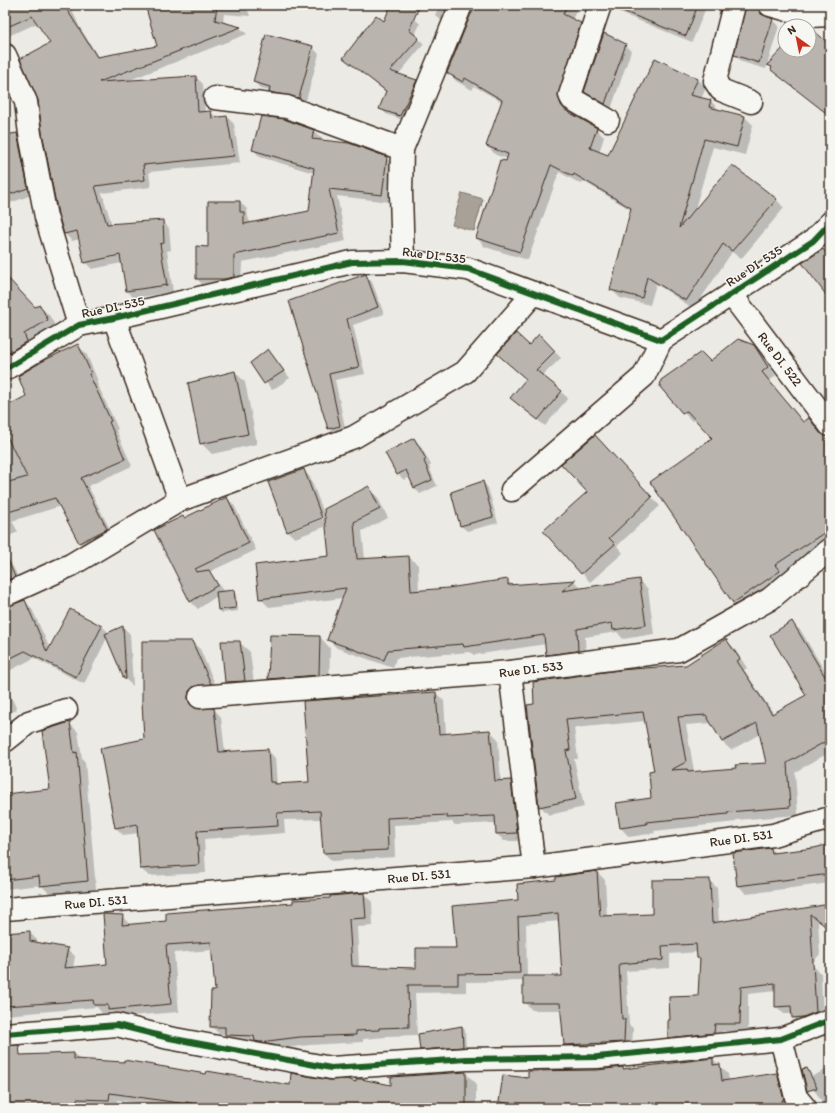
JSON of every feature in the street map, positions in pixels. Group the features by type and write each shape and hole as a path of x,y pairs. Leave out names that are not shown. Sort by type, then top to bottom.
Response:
{"street":[{"path":"403,261 402,149 461,5"},
{"path":"600,5 570,94 572,98 608,120"},
{"path":"734,5 715,81 721,90 752,102"},
{"path":"770,5 809,16 830,15"},
{"path":"5,55 26,102 30,134 46,217 79,325"},
{"path":"215,98 287,107 402,149"},
{"name":"Rue DI. 535","path":"5,369 79,325 352,262 403,261 468,270 661,340 813,241 830,223"},
{"path":"5,595 71,565 180,500 354,437 465,372 534,293"},
{"name":"Rue DI. 522","path":"731,294 830,425"},
{"path":"114,318 180,500"},
{"path":"512,490 644,376 661,340"},
{"name":"Rue DI. 533","path":"200,697 510,672 679,650 770,599 830,549"},
{"path":"510,672 534,867"},
{"path":"5,741 29,722 66,710"},
{"name":"Rue DI. 531","path":"5,909 534,867 773,835 830,818"},
{"path":"5,1034 117,1025 170,1038 330,1068 467,1059 597,1057 782,1039 830,1020"},
{"path":"782,1039 796,1097 805,1108"}],"shaded area":[{"path":"462,193 483,199 474,231 452,225"}],"building":[{"path":"5,5 64,5 97,57 157,46 145,5 217,5 215,20 241,27 99,82 196,76 198,112 211,111 212,118 227,116 234,156 143,165 145,180 95,186 107,224 163,220 164,243 160,244 167,285 126,291 120,255 84,263 77,231 64,234 58,214 42,132 38,100 20,59 50,43 32,16 5,28"},
{"path":"391,5 420,5 409,30 419,38 390,71 417,80 400,116 379,109 386,91 343,58 376,15 384,21"},
{"path":"477,5 567,5 563,14 581,23 558,96 561,105 565,110 597,128 590,148 608,155 655,58 698,79 690,95 711,100 709,107 745,116 737,147 704,139 679,228 732,165 777,199 732,251 723,244 686,301 647,277 642,298 610,290 631,208 574,174 573,176 551,165 520,252 476,238 500,160 506,161 508,154 486,146 502,100 465,78 463,82 447,73 470,16"},
{"path":"612,5 698,5 686,36 612,7"},
{"path":"746,5 758,7 761,14 773,19 759,63 734,55"},
{"path":"604,33 626,44 605,104 584,92"},
{"path":"817,33 830,45 830,116 771,70 772,67 767,65 777,54 777,58 817,58"},
{"path":"266,34 313,46 299,98 269,92 270,87 253,82"},
{"path":"261,116 284,119 314,130 312,139 349,143 387,157 382,195 329,189 339,233 234,255 234,277 224,279 196,279 196,246 208,247 208,201 240,201 240,212 244,212 244,224 309,211 314,168 252,150"},
{"path":"17,133 28,188 5,196 5,135"},
{"path":"823,249 830,258 830,300 802,263"},
{"path":"366,274 378,307 347,319 359,367 329,374 340,426 328,429 289,301"},
{"path":"5,275 35,307 40,305 48,320 24,334 27,341 8,353 5,347"},
{"path":"516,333 529,345 539,334 555,351 536,370 562,391 538,420 510,398 526,379 497,354"},
{"path":"738,339 754,345 768,367 762,372 803,422 809,418 820,433 830,437 830,529 775,565 780,571 733,603 650,482 712,438 687,411 682,413 660,387 661,380 701,352 710,361"},
{"path":"78,344 91,373 89,374 111,421 109,422 125,459 81,478 107,529 79,543 55,498 5,513 5,483 27,477 5,433 5,407 26,396 18,376 43,361"},
{"path":"268,349 284,371 264,384 250,363"},
{"path":"235,371 248,434 200,444 188,383"},
{"path":"595,435 652,497 609,538 615,544 581,574 543,531 587,492 561,464"},
{"path":"414,438 426,459 424,461 432,480 414,488 406,470 397,475 385,453"},
{"path":"304,469 322,518 287,532 268,482"},
{"path":"483,481 493,517 460,526 451,492"},
{"path":"369,486 380,509 354,522 357,559 409,556 411,591 448,588 508,579 508,585 575,580 562,591 639,579 646,625 613,630 612,623 577,629 578,651 546,655 544,635 464,647 463,644 388,650 384,660 327,640 346,588 259,599 255,565 329,556 324,509"},
{"path":"227,497 249,543 195,569 196,572 209,570 218,585 190,602 154,530 183,516 184,518"},
{"path":"5,553 15,577 5,581"},
{"path":"234,590 236,608 218,610 216,592"},
{"path":"25,600 47,652 70,609 102,626 76,677 25,651 5,661 5,607"},
{"path":"792,621 830,685 830,739 787,763 790,807 728,812 728,814 646,822 647,824 620,828 616,803 651,798 649,772 654,771 643,712 566,719 570,750 566,751 576,799 539,807 527,705 534,704 533,682 619,670 686,665 726,639 740,659 737,661 772,714 806,695 770,635","holes":["706,715 722,742 757,723 766,763 735,765 736,768 688,772 687,769 671,770 686,762 678,717"]},
{"path":"123,626 126,679 124,679 105,634"},
{"path":"270,635 320,636 319,675 268,679"},
{"path":"142,641 192,641 211,684 193,687 189,691 188,698 190,704 195,708 214,708 219,752 268,749 270,782 275,782 275,784 309,782 303,701 436,692 439,734 490,730 495,781 511,780 517,833 496,834 495,816 447,818 447,815 387,818 388,850 323,853 320,811 277,813 278,826 197,831 199,865 140,869 137,824 115,828 100,748 144,739 142,702"},
{"path":"221,641 240,641 245,681 225,682"},
{"path":"70,722 74,753 77,752 88,881 40,886 39,876 5,880 5,794 50,789 42,731"},
{"path":"830,844 830,874 737,886 733,853 771,848 772,853 814,848"},
{"path":"597,871 600,916 652,914 652,880 710,879 712,923 830,904 830,930 810,914 816,1012 803,1017 792,1018 791,1006 775,1007 775,983 741,987 740,1024 715,1024 714,1033 668,1038 668,1020 670,1020 669,997 698,996 700,958 697,958 696,944 662,946 663,960 619,964 622,1019 625,1019 624,1042 564,1045 560,1003 523,1003 523,976 562,976 558,913 518,917 520,973 458,974 458,985 408,985 409,1027 379,1028 379,1030 356,1031 356,1035 300,1037 260,1042 255,1041 254,1036 225,1035 225,1027 210,1027 211,991 215,991 211,942 166,945 171,1004 108,1010 108,1005 94,1005 93,1000 5,1006 5,933 30,931 30,941 68,948 64,968 107,964 103,914 123,915 122,925 166,921 166,913 293,903 293,900 330,898 330,896 364,893 366,918 349,919 352,966 416,968 416,948 456,948 452,906 518,900 517,884 556,880 556,877"},
{"path":"462,1026 463,1047 420,1050 418,1034"},
{"path":"19,1045 20,1055 74,1053 74,1059 124,1062 124,1060 206,1074 207,1071 290,1085 291,1073 329,1080 347,1079 356,1082 356,1079 361,1079 391,1085 391,1077 466,1072 466,1108 214,1108 186,1102 186,1104 110,1093 109,1100 77,1099 77,1108 5,1108 5,1046"},
{"path":"713,1058 713,1065 720,1064 722,1081 777,1073 784,1100 782,1100 783,1106 771,1108 538,1108 499,1102 503,1075 528,1078 528,1071 597,1070 623,1067 623,1069"},
{"path":"807,1068 817,1088 807,1091 802,1069"}],"cycle path":[{"path":"5,369 79,325 352,262 403,261 468,269 661,340 813,241 830,223"},
{"path":"5,1034 117,1025 169,1038 331,1068 467,1059 597,1057 781,1039 830,1020"}]}
